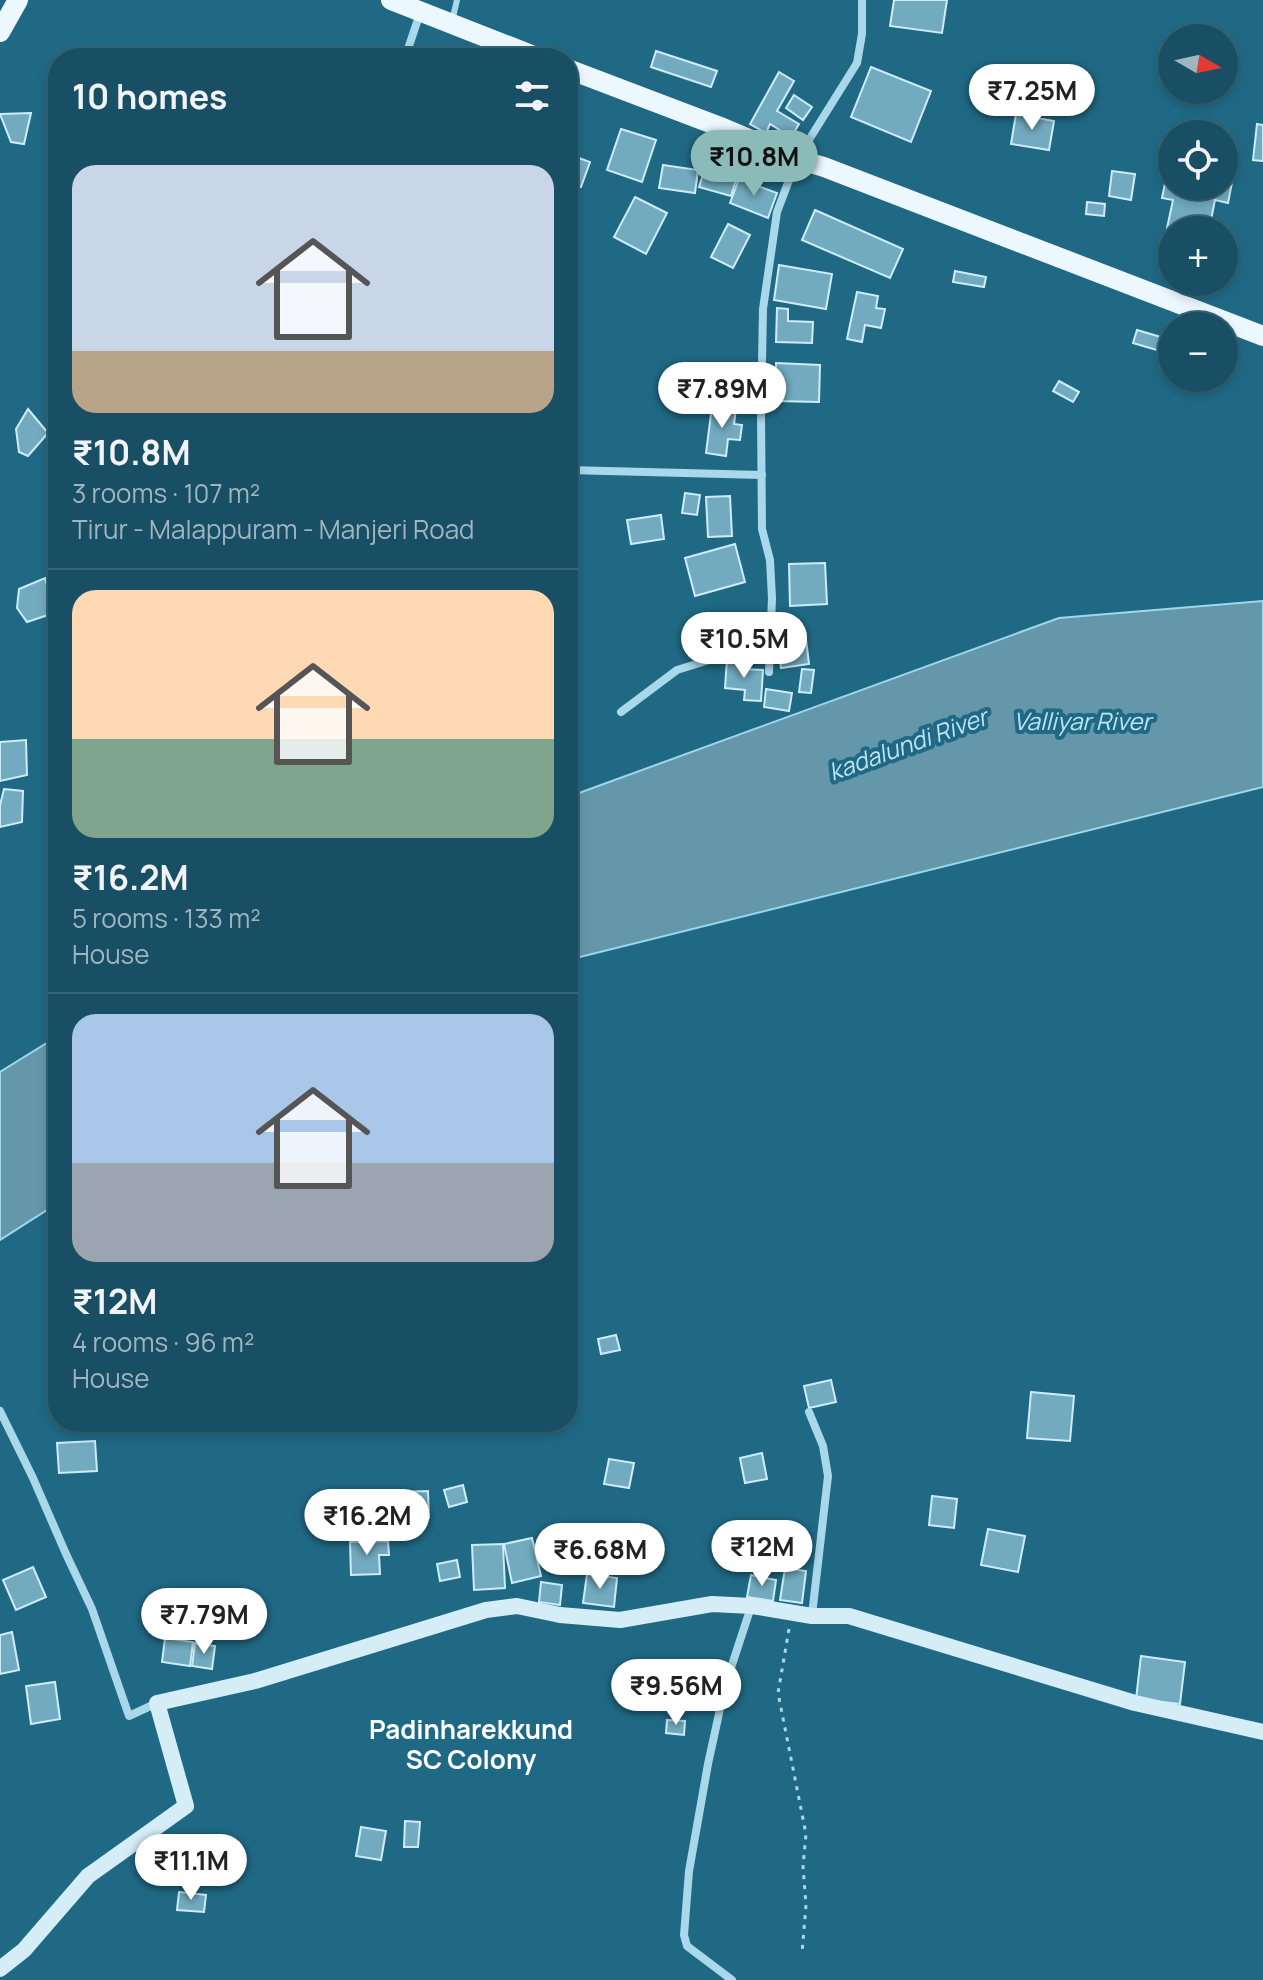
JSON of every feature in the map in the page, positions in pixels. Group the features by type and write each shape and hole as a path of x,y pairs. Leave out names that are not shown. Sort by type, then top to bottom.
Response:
{"main road":[{"path":"0,32 18,0"},
{"path":"391,0 513,48"},
{"path":"578,73 1263,336"},
{"path":"0,1969 24,1950 88,1876 186,1806 157,1703 255,1681 486,1610 517,1606 560,1615 620,1620 712,1604 752,1606 812,1616 849,1616 1135,1703 1263,1732"}],"street":[{"path":"769,672 772,598 770,560 762,529 763,309 777,212 797,159 857,63 862,34 862,0"},
{"path":"408,48 420,12"},
{"path":"578,470 762,475"},
{"path":"621,712 677,670 770,641"},
{"path":"0,1411 92,1609 129,1716 157,1703"},
{"path":"809,1412 823,1446 828,1476 812,1616"},
{"path":"732,1980 687,1946 684,1935 689,1871 708,1764 725,1686 752,1606"}],"lane":[{"path":"451,24 457,0"}],"path":[{"path":"792,1614 778,1693 806,1834 802,1953"}],"water":[{"name":"Valliyar River","path":"1263,601 1263,787 578,958 578,793 1059,618"},
{"path":"48,1042 48,1209 0,1240 0,1072"}],"building":[{"path":"894,0 947,0 942,33 890,26"},
{"path":"656,51 717,71 711,87 651,67"},
{"path":"871,67 931,91 911,142 851,117"},
{"path":"779,72 794,81 777,111 799,124 791,137 770,124 766,133 750,124"},
{"path":"794,95 812,107 803,120 786,108"},
{"path":"31,113 24,144 11,142 0,114"},
{"path":"1016,114 1054,121 1049,150 1011,144"},
{"path":"1257,124 1263,125 1263,161 1253,160"},
{"path":"621,129 656,140 642,182 607,170"},
{"path":"578,158 590,162 581,187 578,186"},
{"path":"663,165 698,170 695,193 659,188"},
{"path":"704,171 736,180 731,196 699,187"},
{"path":"1112,171 1135,174 1131,200 1109,196"},
{"path":"739,179 777,193 768,218 730,203"},
{"path":"635,197 667,213 646,254 614,237"},
{"path":"1173,200 1215,200 1212,216 1170,216"},
{"path":"1087,202 1105,204 1104,216 1086,214"},
{"path":"815,210 903,249 890,278 802,240"},
{"path":"728,224 750,235 733,268 711,257"},
{"path":"779,265 832,274 826,309 774,300"},
{"path":"955,271 986,277 984,287 953,282"},
{"path":"857,292 878,296 876,308 885,309 881,328 865,325 862,342 847,339"},
{"path":"777,308 788,309 788,321 813,322 812,343 776,342"},
{"path":"1137,330 1158,336 1158,350 1133,343"},
{"path":"776,363 820,365 819,402 776,401"},
{"path":"1059,381 1079,392 1073,402 1053,391"},
{"path":"712,406 736,409 734,424 742,425 740,440 728,439 726,456 706,453"},
{"path":"28,409 48,433 28,456 19,452 16,429"},
{"path":"685,493 700,495 697,515 682,513"},
{"path":"730,496 732,536 708,537 706,497"},
{"path":"661,515 664,539 631,544 627,520"},
{"path":"735,544 745,582 695,596 685,558"},
{"path":"825,563 827,604 790,606 789,564"},
{"path":"45,578 48,615 27,622 17,608 19,589"},
{"path":"805,631 809,664 781,668 778,645 795,642 794,633"},
{"path":"727,659 743,660 743,669 763,670 761,701 744,700 745,690 725,688"},
{"path":"802,669 814,670 811,693 799,692"},
{"path":"766,689 792,693 789,711 764,707"},
{"path":"26,740 27,775 0,781 0,742"},
{"path":"4,789 23,791 22,822 0,827 0,805"},
{"path":"616,1335 620,1350 601,1354 598,1339"},
{"path":"831,1380 836,1402 809,1408 804,1386"},
{"path":"1031,1392 1074,1396 1070,1441 1027,1438"},
{"path":"95,1441 97,1471 59,1473 57,1443"},
{"path":"762,1453 767,1479 745,1483 740,1458"},
{"path":"609,1459 634,1463 629,1488 604,1484"},
{"path":"463,1485 467,1502 449,1507 444,1490"},
{"path":"428,1491 429,1518 416,1518 416,1528 400,1529 399,1492"},
{"path":"932,1496 957,1499 954,1528 929,1525"},
{"path":"988,1529 1025,1536 1018,1572 981,1565"},
{"path":"532,1538 541,1576 512,1583 504,1544"},
{"path":"388,1541 389,1555 379,1555 380,1574 351,1575 350,1542"},
{"path":"503,1544 505,1588 474,1590 472,1545"},
{"path":"457,1560 460,1577 440,1581 437,1564"},
{"path":"33,1567 46,1597 16,1610 3,1580"},
{"path":"785,1568 806,1571 802,1603 780,1600"},
{"path":"587,1574 617,1578 614,1607 583,1603"},
{"path":"751,1575 776,1580 773,1601 747,1597"},
{"path":"541,1582 562,1585 560,1605 539,1602"},
{"path":"12,1632 19,1670 0,1674 0,1635"},
{"path":"165,1638 193,1642 190,1666 162,1662"},
{"path":"195,1643 215,1646 212,1669 192,1666"},
{"path":"1141,1656 1185,1662 1180,1704 1136,1699"},
{"path":"55,1682 60,1719 31,1724 26,1686"},
{"path":"667,1720 685,1721 684,1735 666,1733"},
{"path":"405,1821 420,1822 418,1847 404,1847"},
{"path":"361,1827 386,1831 381,1860 356,1856"},
{"path":"179,1892 206,1895 204,1912 177,1910"}],"district":[{"name":"Padinharekkund SC Colony","path":"471,1745"}],"water label":[{"name":"kadalundi River","path":"908,745"}]}
